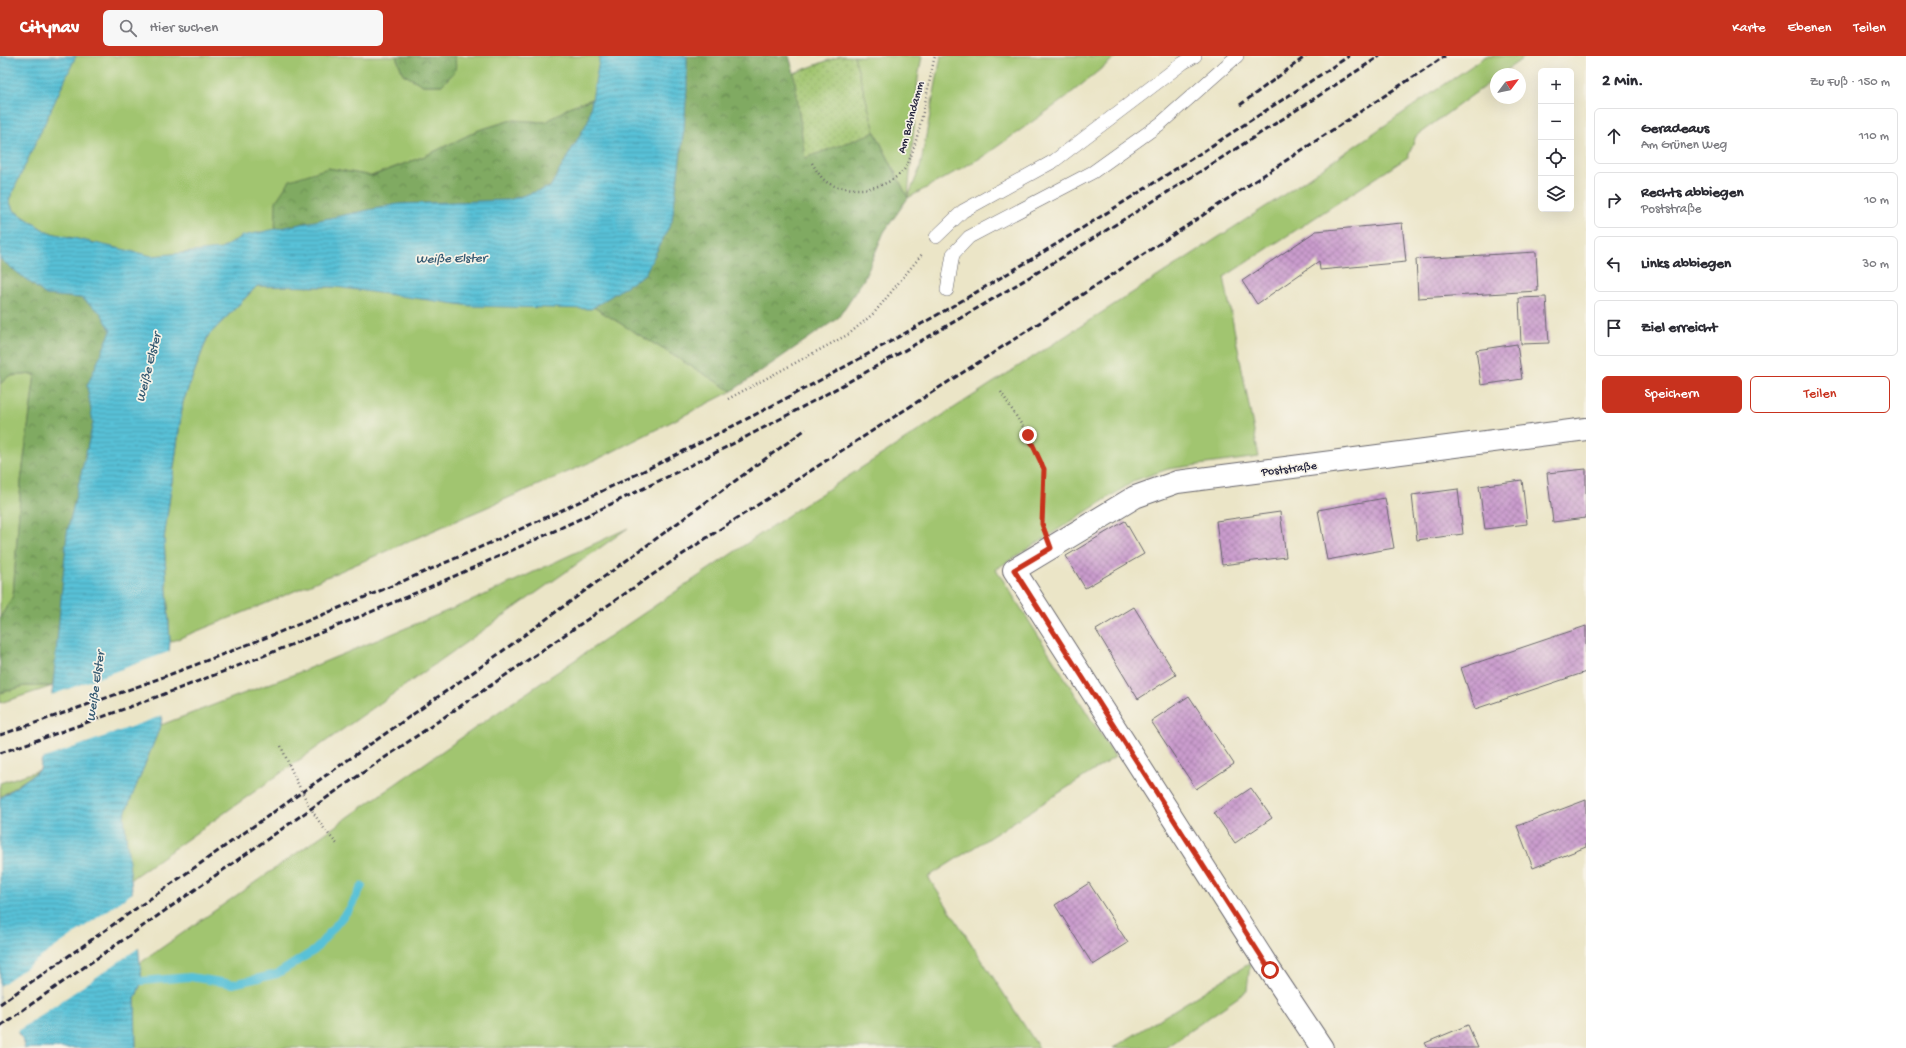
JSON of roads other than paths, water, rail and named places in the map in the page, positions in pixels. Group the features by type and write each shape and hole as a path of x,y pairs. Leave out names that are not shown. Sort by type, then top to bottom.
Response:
{"street":[{"name":"Poststraße","path":"1322,1048 1257,950 1014,570 1135,497 1177,482 1586,429"}],"lane":[{"path":"936,237 963,211 1054,161 1183,63 1195,56"},
{"path":"947,290 953,254 969,237 1093,172 1160,124 1237,56"}],"water":[{"name":"Weiße Elster","path":"0,56 76,56 9,200 13,210 47,232 152,256 221,249 242,236 398,204 509,200 550,187 588,121 600,56 687,56 687,89 684,129 672,221 645,274 591,309 471,306 336,287 257,286 208,336 183,402 164,539 170,642 161,725 124,816 142,981 135,999 136,1048 24,1048 23,1041 0,1004 0,798 40,770 53,686 67,533 93,423 87,386 111,331 101,313 81,298 46,295 0,259"}],"waterway":[{"path":"142,981 190,977 233,984 277,974 315,950 350,908 362,886"}],"railway":[{"path":"1240,105 1306,56"},
{"path":"0,735 238,649 355,601 472,551 587,498 700,443 813,384 923,323 1031,259 1138,193 1349,56"},
{"path":"0,753 81,725 241,665 400,600 556,530 731,445 826,394 1014,286 1198,173 1380,56"},
{"path":"0,1026 342,787 705,539 1013,340 1445,56"},
{"path":"0,1004 489,661 806,429"}]}
